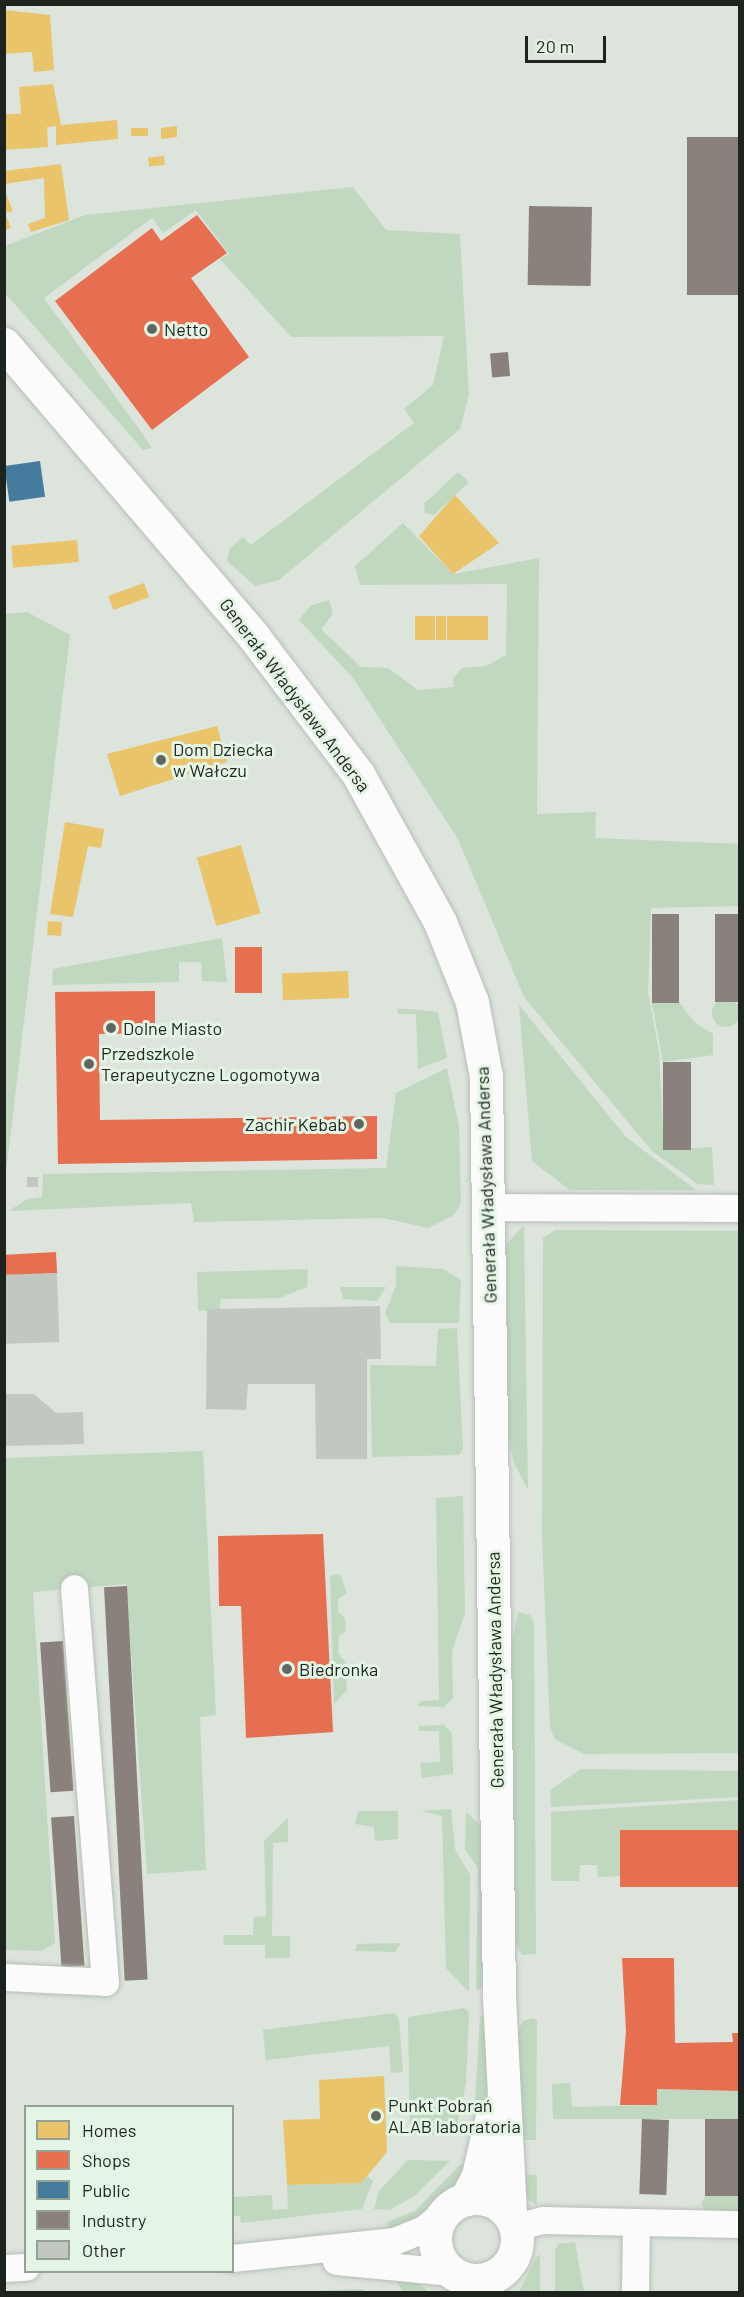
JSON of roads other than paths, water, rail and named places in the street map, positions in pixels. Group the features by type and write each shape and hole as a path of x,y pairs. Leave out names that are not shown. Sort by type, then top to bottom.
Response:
{"main road":[{"name":"Generała Władysława Andersa","path":"4,344 254,637 357,774 411,864 472,1002 486,1076 501,2073 513,2221"},
{"name":"Generała Władysława Andersa","path":"456,2205 478,2175 501,2073"},
{"path":"486,2199 513,2221 514,2255 503,2281 461,2280 435,2243 456,2205 486,2199"}],"street":[{"path":"489,1207 740,1208"},
{"path":"4,1977 105,1982 74,1588"},
{"path":"234,2258 394,2241 424,2229 456,2205"},
{"path":"513,2221 740,2224"},
{"path":"635,2292 636,2224"},
{"path":"263,2256 461,2280"},
{"path":"4,2268 24,2267"}],"place":[{"name":"Netto","path":"152,329"},
{"name":"Dom Dziecka w Wałczu","path":"161,760"},
{"name":"Dolne Miasto","path":"111,1028"},
{"name":"Przedszkole Terapeutyczne Logomotywa","path":"89,1064"},
{"name":"Zachir Kebab","path":"359,1124"},
{"name":"Biedronka","path":"287,1669"},
{"name":"Punkt Pobrań ALAB laboratoria","path":"376,2116"}]}
